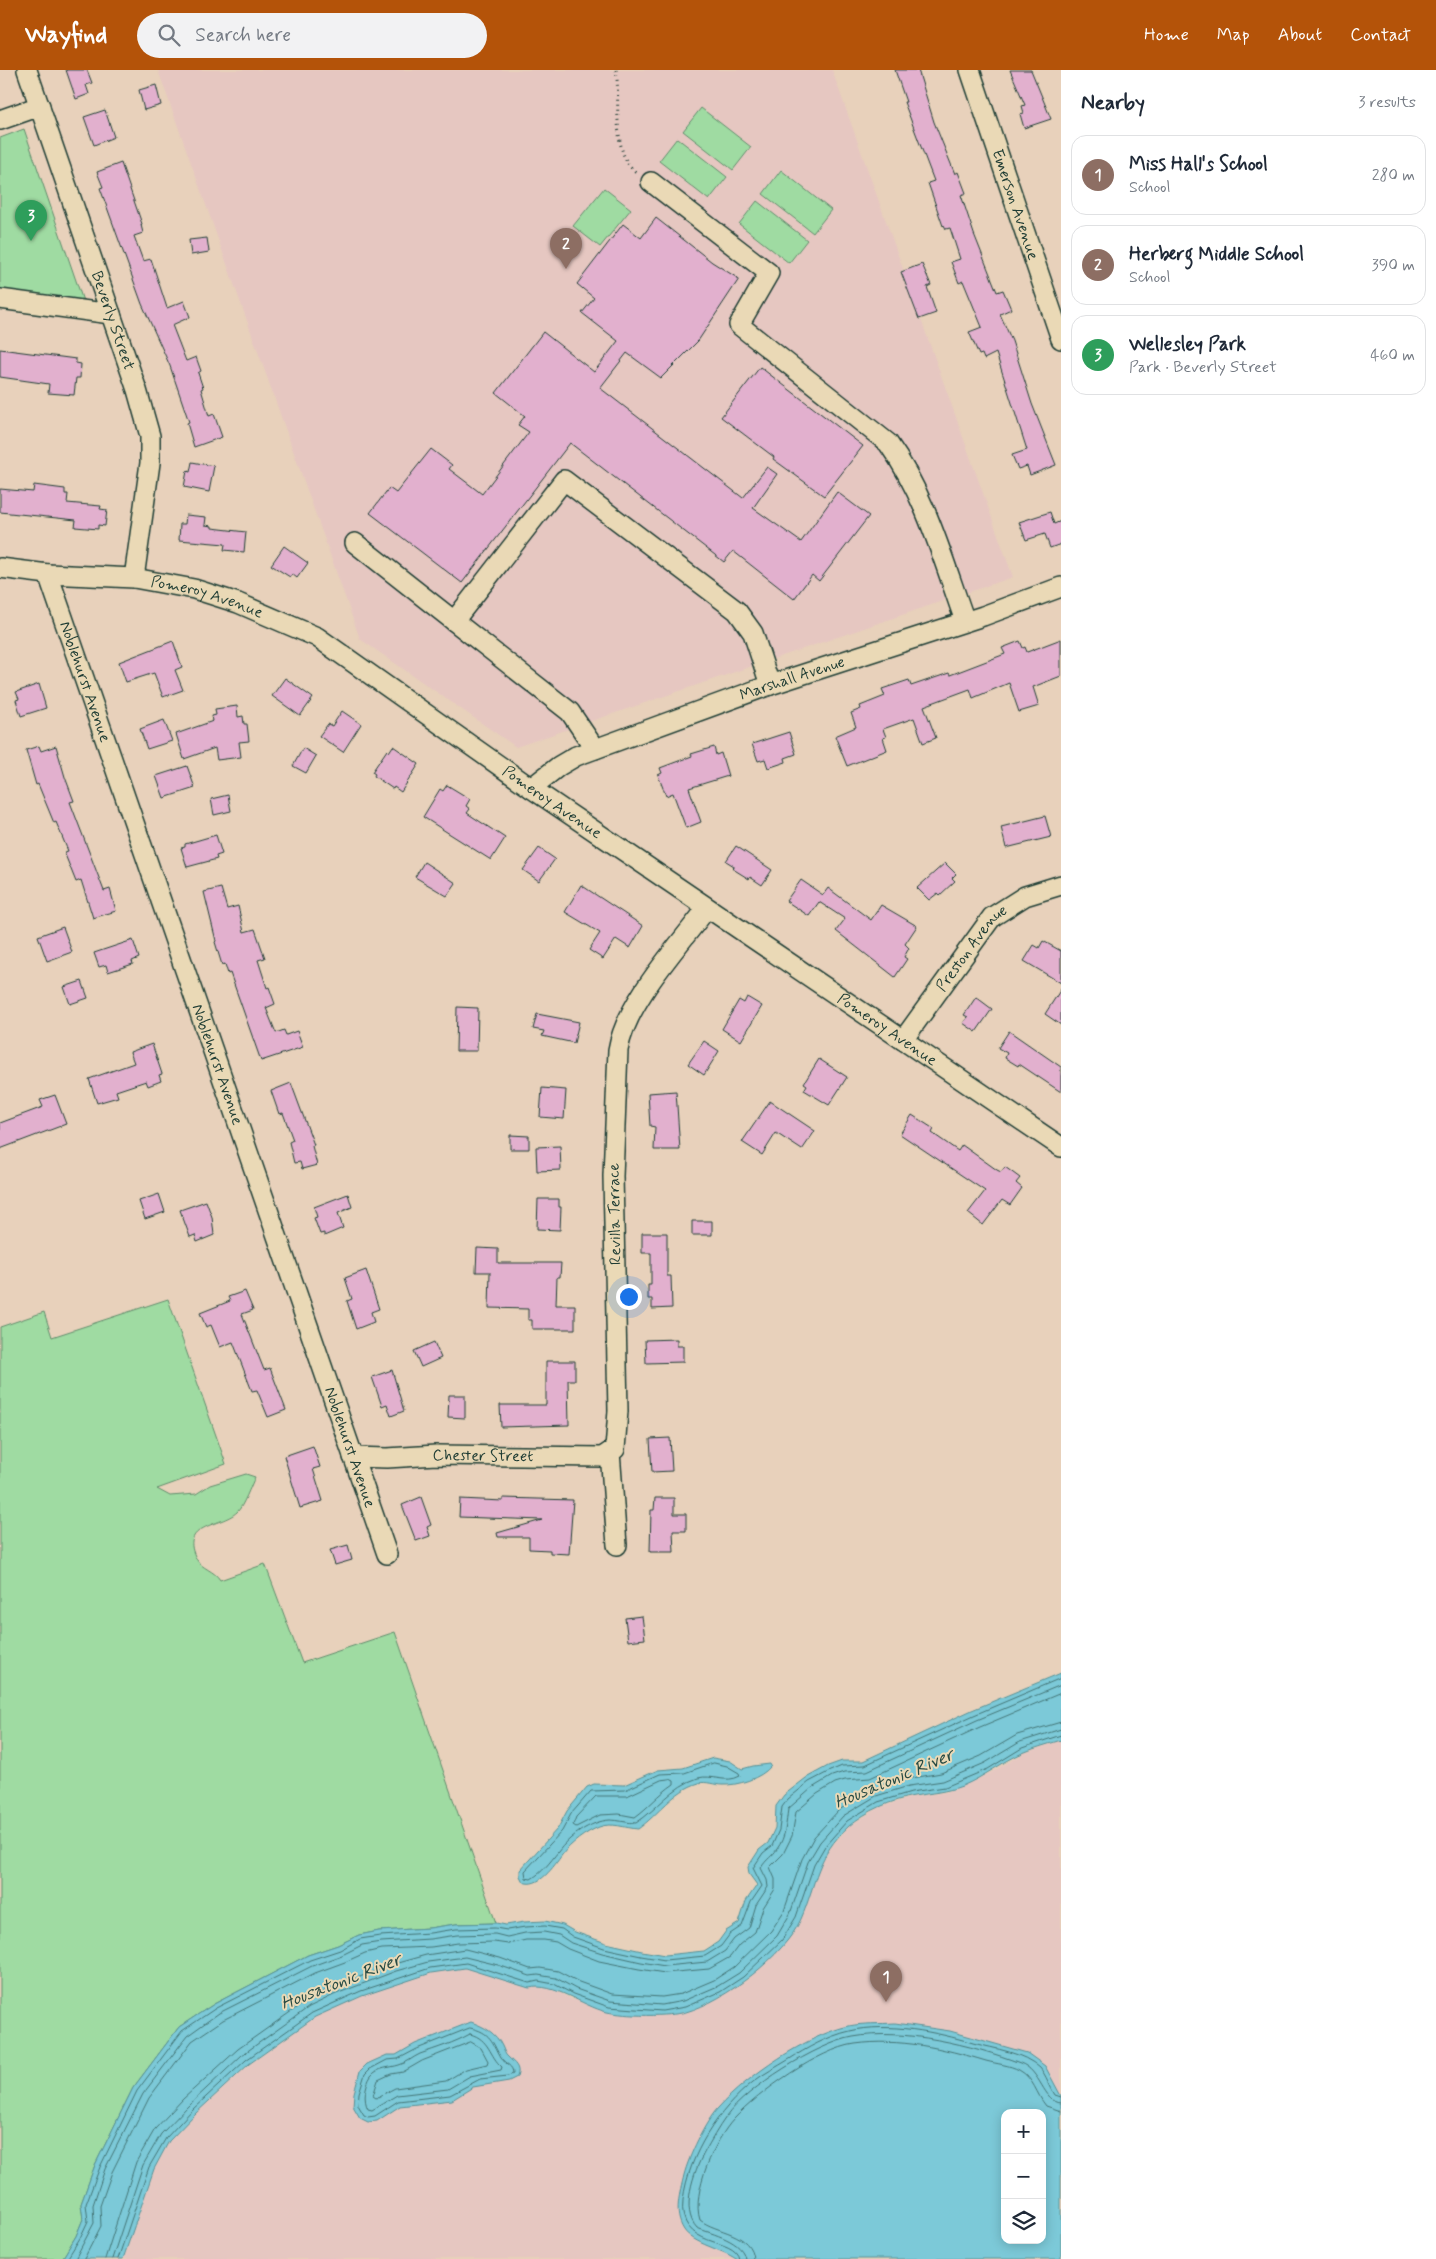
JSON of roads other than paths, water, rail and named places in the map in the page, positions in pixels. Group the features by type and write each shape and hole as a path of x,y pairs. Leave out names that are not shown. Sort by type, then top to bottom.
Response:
{"street":[{"name":"Beverly Street","path":"27,70 111,314 150,436 150,463 134,578"},
{"name":"Emerson Avenue","path":"970,70 1061,339"},
{"path":"0,120 40,106"},
{"path":"651,182 769,274 739,325 888,442 904,466 922,500 965,622"},
{"path":"0,299 111,314"},
{"path":"454,621 564,480 737,610 753,633 770,685"},
{"path":"354,543 570,712 595,749"},
{"name":"Pomeroy Avenue","path":"0,568 48,574 134,578 194,589 238,604 317,637 531,788 1061,1147"},
{"name":"Noblehurst Avenue","path":"48,574 387,1554"},
{"name":"Marshall Avenue","path":"531,788 559,766 576,756 770,685 965,622 1061,587"},
{"name":"Preston Avenue","path":"903,1040 992,917 1025,896 1061,885"},
{"name":"Revilla Terrace","path":"617,1545 610,1452 615,1449 618,1411 613,1176 618,1050 621,1032 647,986 707,908"},
{"name":"Chester Street","path":"353,1457 387,1458 436,1455 602,1457 610,1452"}],"water":[{"name":"Housatonic River","path":"1061,1673 1061,1740 1017,1756 962,1786 897,1800 871,1811 849,1826 838,1837 824,1859 801,1919 793,1933 782,1947 752,1975 718,1998 678,2014 646,2015 615,2013 597,2009 548,1988 529,1988 465,1968 431,1973 362,1996 315,2017 249,2064 169,2141 154,2169 123,2259 62,2259 76,2236 83,2219 81,2204 95,2165 133,2088 179,2027 214,2004 308,1955 338,1945 359,1935 379,1931 429,1928 456,1924 496,1923 506,1925 545,1921 563,1925 575,1932 606,1943 642,1951 665,1955 704,1951 718,1942 726,1931 739,1923 746,1901 757,1885 749,1874 748,1867 759,1850 768,1843 775,1828 776,1806 784,1795 806,1778 828,1766 842,1761 863,1761 972,1710"},
{"path":"713,1758 730,1761 742,1769 770,1764 771,1766 762,1774 742,1783 722,1785 699,1783 690,1786 674,1797 638,1829 609,1825 594,1829 569,1847 546,1875 535,1882 523,1882 520,1870 558,1828 567,1811 587,1787 594,1784 624,1785 658,1770 683,1768"},
{"path":"471,2022 485,2028 497,2037 506,2055 515,2063 518,2070 517,2077 509,2081 473,2087 452,2100 400,2106 377,2121 368,2122 360,2118 353,2106 354,2093 360,2071 367,2064 387,2055 396,2055 415,2044"},
{"path":"895,2023 950,2031 1027,2053 1045,2066 1061,2096 1061,2259 736,2259 688,2235 679,2217 679,2196 690,2158 708,2122 718,2108 761,2070 797,2047 833,2031 849,2026"}],"place":[{"name":"Wellesley Park","path":"31,241"},
{"name":"Herberg Middle School","path":"566,269"},
{"name":"Miss Hall's School","path":"886,2002"}]}
